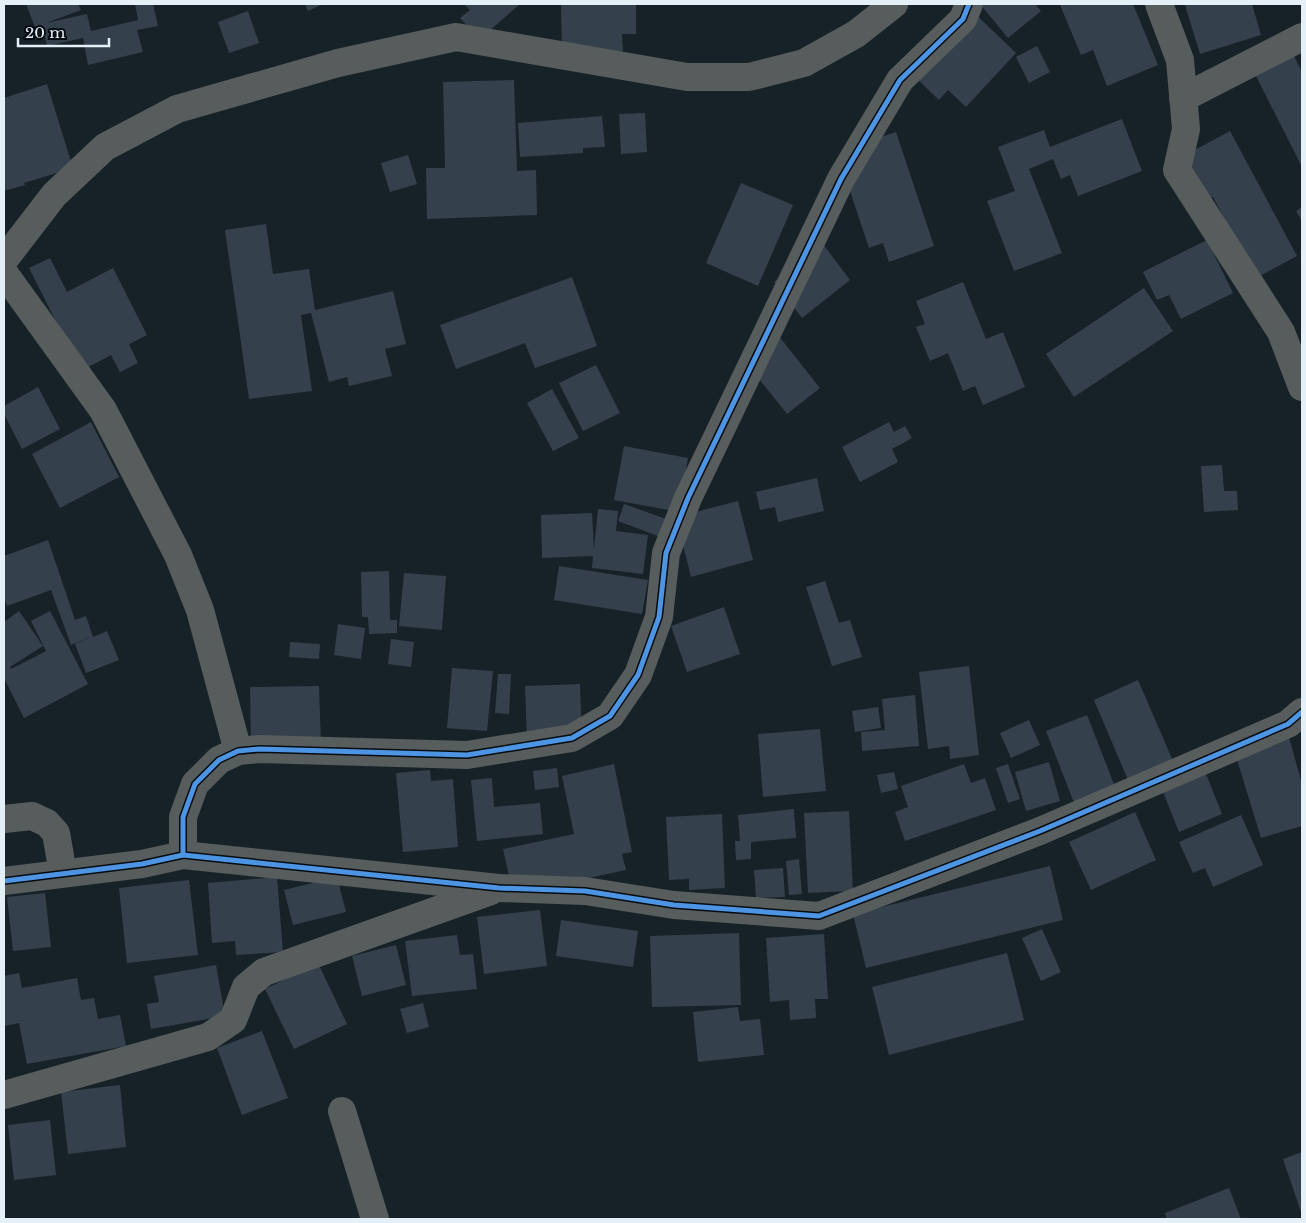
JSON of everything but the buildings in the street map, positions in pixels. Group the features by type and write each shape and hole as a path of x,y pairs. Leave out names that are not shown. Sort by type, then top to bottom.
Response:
{"street":[{"path":"4,260 54,195 105,147 177,109 338,63 456,37 687,77 749,77 804,63 856,34 894,4"},
{"path":"183,855 183,817 195,784 219,760 238,751 467,755 572,738 610,716 638,675 659,616 666,553 688,498 841,179 900,80 962,19 969,4"},
{"path":"1159,4 1180,60 1186,129 1177,170 1281,332 1302,387"},
{"path":"1183,98 1302,38"},
{"path":"4,273 103,410 178,555 200,610 238,751"},
{"path":"4,881 142,864 183,855 499,888 585,891 674,906 818,916 1040,831 1297,719"},
{"path":"4,819 32,816 47,823 56,834 62,873"},
{"path":"4,1095 208,1037 233,1020 246,987 264,972 499,888"},
{"path":"342,1111 375,1219"}],"cycle path":[{"path":"183,855 183,817 195,784 219,760 238,751 260,749 467,755 572,738 610,716 638,675 659,617 666,553 688,498 841,179 900,80 963,19 969,4"},
{"path":"4,881 142,864 183,855 499,888 585,891 674,905 819,916 1040,831 1288,724 1302,712"}]}
